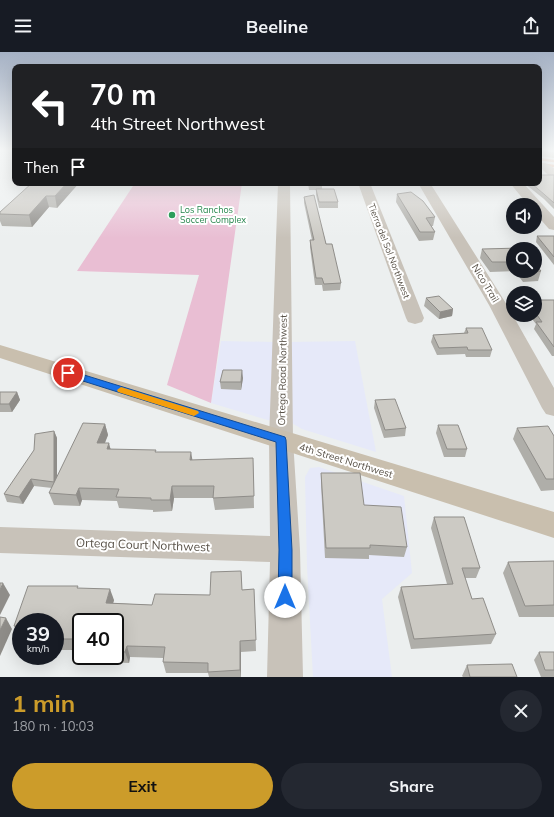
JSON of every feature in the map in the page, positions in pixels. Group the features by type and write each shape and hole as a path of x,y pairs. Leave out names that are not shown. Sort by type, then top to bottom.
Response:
{"main road":[{"name":"4th Street Northwest","path":"0,351 554,526"}],"street":[{"name":"Ortega Road Northwest","path":"284,186 281,440 285,550 285,677"},
{"name":"Tierra del Sol Northwest","path":"365,186 415,318"},
{"name":"Nico Trail","path":"426,186 495,299 554,408"},
{"path":"519,186 554,226"},
{"name":"Ortega Court Northwest","path":"0,540 285,550"}],"shaded area":[{"path":"133,186 242,186 211,403 167,385 199,275 77,271"},
{"path":"221,341 274,342 271,421 211,403"},
{"path":"355,341 376,452 302,429 290,422 288,342"},
{"path":"319,467 404,496 412,573 382,599 392,677 313,677 307,567 305,477 310,468"}],"building":[{"path":"542,179 554,179 554,203 534,186 542,186"},
{"path":"29,186 64,186 55,196 46,196 29,215 0,214 0,212"},
{"path":"316,189 334,189 338,202 319,202"},
{"path":"411,192 423,201 435,217 426,218 435,232 420,232 397,194"},
{"path":"314,195 326,244 332,244 341,283 324,284 322,278 316,278 310,240 314,240 304,197"},
{"path":"537,236 554,236 554,257 542,242"},
{"path":"506,248 506,262 492,262 482,249"},
{"path":"439,296 453,309 440,312 426,298"},
{"path":"542,300 554,300 554,347 536,322 542,322"},
{"path":"466,328 482,328 492,350 468,350 467,347 439,348 433,335 468,333"},
{"path":"223,370 242,370 241,382 220,382"},
{"path":"0,392 17,392 9,404 0,404"},
{"path":"395,399 406,428 385,430 375,400"},
{"path":"83,423 105,424 97,443 109,443 107,449 156,450 155,452 191,452 190,460 253,458 254,496 213,498 214,486 172,486 170,500 116,497 119,489 79,488 76,495 49,493"},
{"path":"438,425 458,425 467,449 447,449"},
{"path":"548,426 554,436 554,479 546,479 517,428"},
{"path":"54,431 54,482 31,479 19,497 4,494 34,450 35,434"},
{"path":"321,473 360,473 364,505 401,507 407,547 370,545 370,548 326,548"},
{"path":"434,517 464,517 480,568 462,568 472,599 483,598 496,634 414,639 401,587 453,584"},
{"path":"554,561 554,605 525,606 508,562"},
{"path":"241,571 242,590 254,589 256,640 240,641 240,670 208,672 208,663 163,662 165,647 127,646 124,652 124,613 72,613 72,639 64,639 64,613 19,613 28,586 78,586 77,588 110,589 106,603 152,605 155,594 210,595 211,572"},
{"path":"0,583 3,583 0,590"},
{"path":"0,617 6,618 0,630"},
{"path":"539,652 554,652 554,670 545,670"},
{"path":"512,664 517,677 470,677 467,665"}],"slow traffic":[{"path":"121,390 194,413"}],"place":[{"name":"Los Ranchos Soccer Complex","path":"172,215"}],"route":[{"path":"68,373 281,440 285,597"}]}
